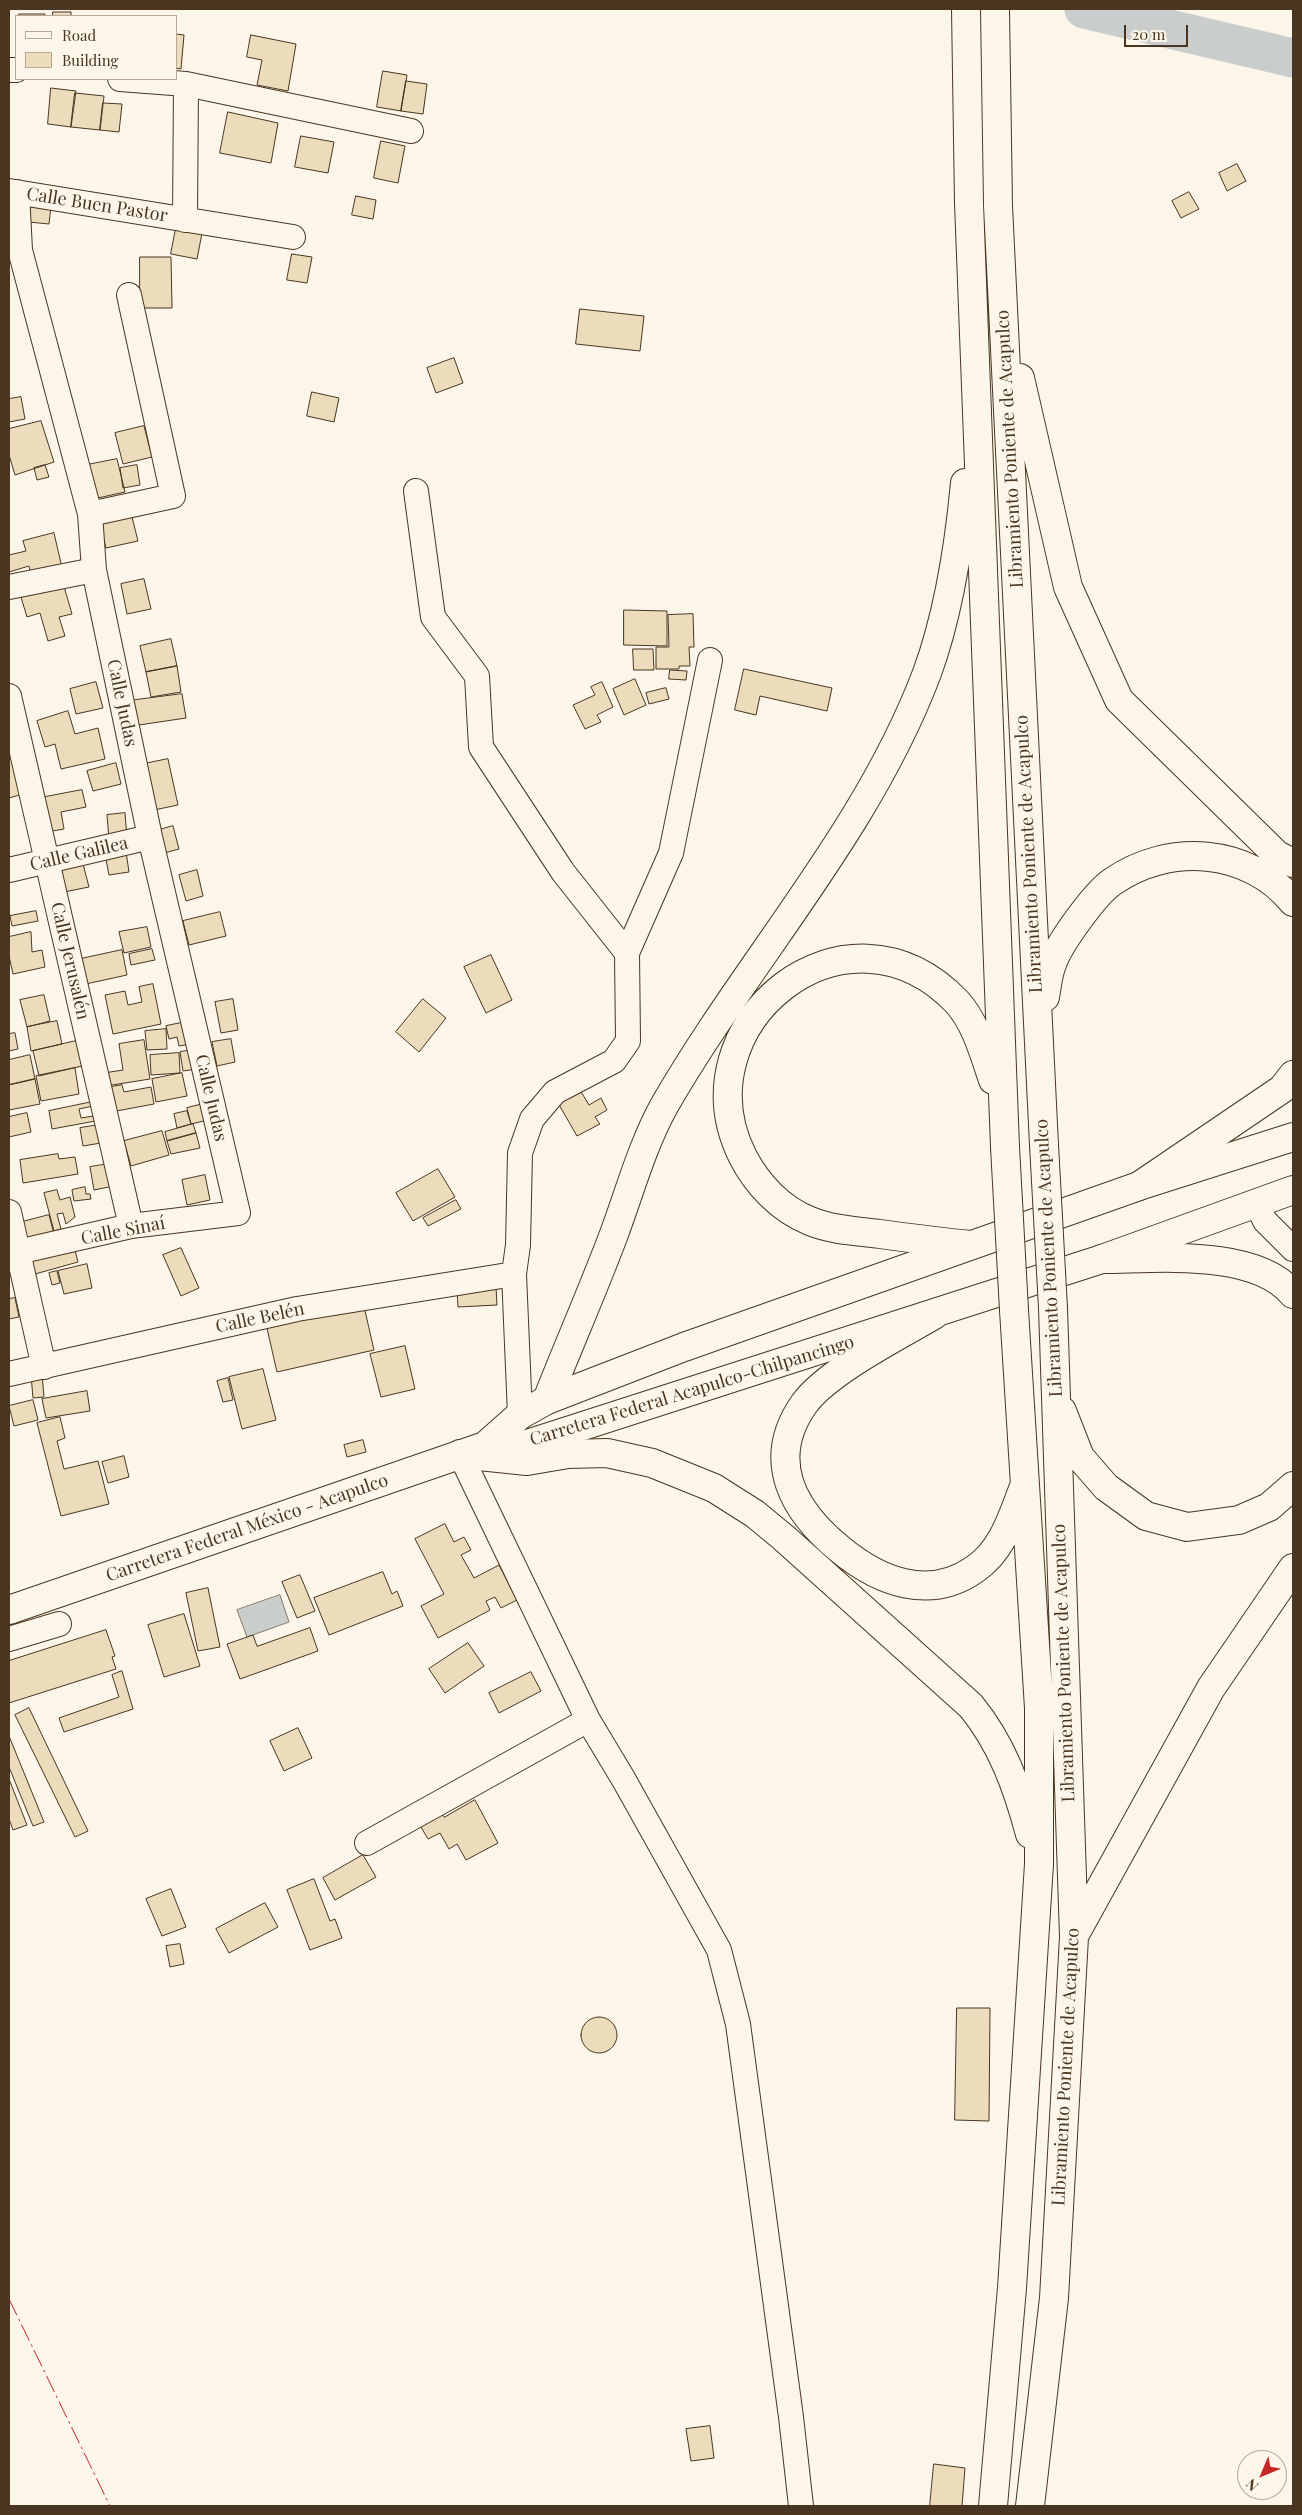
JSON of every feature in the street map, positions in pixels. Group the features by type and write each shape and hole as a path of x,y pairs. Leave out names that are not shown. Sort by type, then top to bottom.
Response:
{"main road":[{"name":"Libramiento Poniente de Acapulco","path":"966,9 969,203 1002,1107 1014,1310 1027,1481 1039,1708 1039,1864 1012,2288 993,2506"},
{"name":"Libramiento Poniente de Acapulco","path":"995,9 998,206 1037,1033 1053,1308 1074,1938 1054,2298 1030,2506"},
{"path":"1002,302 1068,587 1119,700 1277,855 1293,864"},
{"path":"547,1400 590,1297 638,1165 663,1109 873,786 902,733 927,673 943,623 961,527 976,380"},
{"path":"1037,1033 1052,962 1080,916 1111,882 1151,861 1196,854 1241,863 1281,887 1293,902"},
{"path":"970,1245 833,1228 809,1221 785,1208 765,1189 749,1169 732,1129 729,1106 730,1081 734,1060 752,1019 766,1002 792,979 827,963 849,959 887,961 923,975 957,1002 978,1037 1002,1107"},
{"path":"1139,1186 1282,1089 1293,1075"},
{"name":"Carretera Federal Acapulco-Chilpancingo","path":"473,1450 520,1415 547,1400 684,1347 1139,1186 1293,1137"},
{"name":"Carretera Federal Acapulco-Chilpancingo","path":"473,1450 527,1444 934,1315 1102,1259 1293,1190"},
{"path":"1102,1259 1207,1259 1246,1265 1287,1287 1293,1294"},
{"path":"934,1315 832,1378 816,1390 804,1404 795,1419 785,1452 790,1485 799,1507 826,1538 866,1569 896,1583 928,1586 946,1583 962,1577 976,1569 987,1558 998,1545 1009,1526 1027,1481"},
{"path":"1055,1393 1080,1457 1106,1487 1146,1516 1187,1527 1239,1520 1269,1507 1293,1486"},
{"path":"473,1450 527,1461 588,1452 626,1456 692,1477 734,1499 755,1514 971,1706 986,1723 1006,1758 1039,1864"},
{"name":"Carretera Federal México - Acapulco","path":"9,1610 473,1450"},
{"path":"1074,1938 1211,1688 1293,1568"}],"street":[{"path":"133,80 186,84 411,131"},
{"path":"185,220 186,84"},
{"name":"Calle Buen Pastor","path":"13,191 293,237"},
{"name":"Calle Judas","path":"13,191 20,250 90,514 94,570 150,837 238,1213"},
{"path":"90,514 173,496 129,294"},
{"path":"416,491 433,617 477,676 481,747 564,872 627,953"},
{"path":"9,587 94,570"},
{"path":"520,1415 514,1274 518,1245 520,1153 532,1119 555,1092 614,1061 628,1041 627,953 671,853 710,660"},
{"name":"Calle Jerusalén","path":"9,696 131,1226"},
{"name":"Calle Galilea","path":"9,870 46,863 150,837"},
{"path":"1256,1203 1265,1221 1293,1248"},
{"path":"9,1212 14,1253 44,1367"},
{"name":"Calle Sinaí","path":"14,1253 131,1226 238,1213"},
{"name":"Calle Belén","path":"9,1374 297,1309 514,1274"},
{"path":"473,1450 588,1720 624,1780 718,1950 738,2024 791,2417 800,2506"},
{"path":"9,1640 59,1624"},
{"path":"366,1843 588,1720"}],"shaded area":[{"path":"280,1595 289,1622 247,1637 237,1610"}],"building":[{"path":"53,12 71,12 71,15 53,15"},
{"path":"19,14 45,14 45,15"},
{"path":"178,34 184,35 181,69 178,68"},
{"path":"251,35 296,44 288,91 257,85 262,60 247,57"},
{"path":"383,71 407,75 401,111 377,107"},
{"path":"406,81 427,84 423,114 401,111"},
{"path":"51,88 76,91 71,127 48,124"},
{"path":"75,93 104,96 100,130 71,127"},
{"path":"103,103 122,104 119,132 100,130"},
{"path":"228,112 278,123 271,163 220,153"},
{"path":"301,136 334,142 328,173 295,167"},
{"path":"381,141 405,146 398,183 374,178"},
{"path":"1237,164 1246,181 1227,191 1219,173"},
{"path":"1189,192 1199,209 1181,218 1172,201"},
{"path":"356,196 376,200 373,219 352,215"},
{"path":"31,203 51,206 49,224 29,222"},
{"path":"177,223 203,228 197,259 171,254"},
{"path":"292,254 312,257 307,283 287,280"},
{"path":"140,257 171,257 172,308 140,308"},
{"path":"580,309 644,316 640,351 576,344"},
{"path":"454,358 463,383 436,393 427,368"},
{"path":"312,392 339,398 334,422 307,416"},
{"path":"21,397 25,419 9,422 9,399"},
{"path":"41,421 54,462 15,475 9,455 9,429"},
{"path":"144,426 152,457 123,464 115,433"},
{"path":"117,459 125,492 89,500 82,466"},
{"path":"45,465 49,477 37,480 34,468"},
{"path":"137,465 140,485 123,488 120,468"},
{"path":"130,509 138,541 106,548 98,516"},
{"path":"54,533 63,572 32,579 29,566 9,572 9,555 26,551 23,541"},
{"path":"144,579 151,609 127,614 121,584"},
{"path":"63,583 72,614 59,617 65,636 48,641 40,613 27,617 20,594"},
{"path":"624,610 667,611 667,646 624,645"},
{"path":"693,614 694,647 689,647 690,666 679,666 679,669 656,669 656,647 669,647 668,615"},
{"path":"171,639 177,666 146,672 140,646"},
{"path":"633,649 653,649 654,670 634,670"},
{"path":"177,666 181,692 151,697 146,672"},
{"path":"744,669 832,688 827,711 760,696 756,715 735,710"},
{"path":"670,670 687,671 686,680 669,679"},
{"path":"635,679 646,705 624,715 613,689"},
{"path":"96,682 103,708 76,714 70,689"},
{"path":"602,682 613,707 597,715 601,722 585,729 573,705 595,695 591,687"},
{"path":"666,688 669,699 649,704 646,693"},
{"path":"182,694 186,718 132,726 128,701"},
{"path":"68,711 75,734 98,728 105,759 61,769 55,744 45,747 37,721"},
{"path":"11,751 23,794 9,798 9,752"},
{"path":"168,759 178,805 154,810 144,764"},
{"path":"116,763 121,784 93,791 87,771"},
{"path":"82,790 86,807 61,812 64,829 47,832 40,798"},
{"path":"125,813 127,838 109,839 107,815"},
{"path":"173,826 179,849 164,853 159,830"},
{"path":"125,845 129,872 109,875 104,849"},
{"path":"81,856 89,887 64,892 56,862"},
{"path":"197,870 203,896 186,901 179,875"},
{"path":"36,911 38,921 12,926 10,916"},
{"path":"220,912 226,936 189,945 183,921"},
{"path":"147,927 151,947 124,953 119,932"},
{"path":"31,932 32,952 42,950 45,967 13,974 9,956 9,937"},
{"path":"152,949 155,960 131,965 129,954"},
{"path":"122,950 127,975 81,985 76,960"},
{"path":"491,955 512,1000 486,1013 464,967"},
{"path":"153,984 161,1024 113,1034 105,995 125,991 128,1005 142,1002 139,987"},
{"path":"44,995 50,1021 27,1027 20,1000"},
{"path":"233,999 238,1030 221,1033 215,1002"},
{"path":"423,999 446,1018 419,1052 396,1032"},
{"path":"57,1021 62,1044 31,1051 27,1027"},
{"path":"191,1021 196,1043 179,1046 177,1037 169,1039 166,1026"},
{"path":"166,1029 167,1049 147,1050 145,1031"},
{"path":"15,1033 18,1049 9,1051 9,1034"},
{"path":"231,1039 235,1062 217,1066 212,1042"},
{"path":"144,1040 150,1079 106,1086 104,1073 123,1070 119,1044"},
{"path":"76,1041 82,1066 39,1076 33,1051"},
{"path":"194,1050 203,1068 183,1071 180,1052"},
{"path":"179,1053 180,1073 151,1075 150,1055"},
{"path":"30,1055 35,1079 9,1085 9,1060"},
{"path":"75,1068 79,1094 41,1101 36,1076"},
{"path":"182,1073 187,1096 156,1102 152,1079"},
{"path":"35,1079 40,1104 9,1110 9,1085"},
{"path":"122,1085 124,1092 151,1087 154,1104 111,1112 106,1088"},
{"path":"580,1090 589,1105 601,1098 607,1110 595,1117 600,1124 577,1136 558,1103"},
{"path":"97,1101 98,1105 79,1109 81,1118 100,1115 101,1120 52,1129 49,1111"},
{"path":"207,1103 212,1119 191,1124 187,1108"},
{"path":"187,1111 191,1124 177,1128 174,1114"},
{"path":"27,1113 31,1132 9,1137 9,1117"},
{"path":"105,1124 107,1142 83,1146 80,1128"},
{"path":"193,1124 196,1133 167,1141 165,1132"},
{"path":"162,1131 169,1155 131,1166 124,1141"},
{"path":"196,1133 200,1148 171,1154 167,1141"},
{"path":"58,1154 59,1159 75,1157 78,1174 23,1183 20,1160"},
{"path":"115,1163 119,1185 94,1190 90,1167"},
{"path":"438,1169 455,1197 413,1221 396,1193"},
{"path":"205,1175 210,1200 187,1205 182,1180"},
{"path":"85,1187 86,1194 90,1194 91,1199 74,1201 72,1190"},
{"path":"57,1190 60,1200 70,1197 75,1217 66,1224 63,1213 57,1214 61,1229 54,1231 44,1193"},
{"path":"456,1200 461,1209 428,1226 423,1218"},
{"path":"49,1215 54,1234 28,1241 22,1222"},
{"path":"73,1242 78,1262 35,1274 30,1254"},
{"path":"181,1248 199,1288 181,1296 163,1255"},
{"path":"87,1264 92,1288 64,1294 58,1271"},
{"path":"57,1271 60,1283 52,1285 49,1273"},
{"path":"496,1287 497,1305 458,1307 457,1289"},
{"path":"15,1298 19,1317 9,1319 9,1299"},
{"path":"363,1302 374,1350 277,1372 266,1324"},
{"path":"405,1346 415,1389 381,1397 370,1354"},
{"path":"263,1369 276,1420 242,1429 229,1377"},
{"path":"42,1374 44,1397 33,1398 31,1375"},
{"path":"228,1378 233,1400 223,1402 217,1381"},
{"path":"87,1391 90,1411 46,1418 42,1399"},
{"path":"33,1400 38,1420 14,1426 9,1406"},
{"path":"60,1417 65,1438 57,1441 64,1469 98,1461 109,1504 61,1516 37,1423"},
{"path":"363,1440 366,1452 347,1457 344,1445"},
{"path":"124,1456 129,1477 108,1483 102,1462"},
{"path":"445,1524 454,1542 464,1537 471,1550 461,1555 474,1578 499,1565 517,1600 501,1608 495,1597 486,1601 490,1610 438,1638 421,1606 444,1594 415,1539"},
{"path":"383,1572 392,1594 397,1591 403,1606 329,1635 314,1598"},
{"path":"300,1575 315,1611 297,1618 282,1582"},
{"path":"208,1588 220,1647 198,1651 186,1593"},
{"path":"184,1614 200,1666 164,1677 148,1625"},
{"path":"310,1628 318,1651 240,1679 227,1644 253,1635 257,1646"},
{"path":"106,1630 115,1656 112,1657 116,1669 9,1703 9,1661"},
{"path":"468,1643 484,1666 445,1693 429,1669"},
{"path":"122,1671 133,1709 64,1732 59,1718 119,1697 112,1675"},
{"path":"531,1672 541,1691 499,1713 489,1693"},
{"path":"29,1708 88,1831 75,1837 15,1715"},
{"path":"298,1728 312,1758 284,1771 270,1741"},
{"path":"9,1736 44,1822 33,1826 9,1767"},
{"path":"9,1779 27,1825 13,1830 9,1819"},
{"path":"475,1800 498,1843 466,1860 457,1844 449,1849 440,1833 428,1839 415,1817 437,1805 444,1817"},
{"path":"363,1855 376,1877 335,1900 323,1878"},
{"path":"314,1879 330,1921 335,1919 342,1938 310,1950 287,1890"},
{"path":"171,1889 186,1927 162,1936 146,1899"},
{"path":"265,1903 278,1927 229,1953 216,1929"},
{"path":"180,1944 184,1964 170,1967 166,1946"},
{"path":"957,2008 990,2008 989,2121 955,2120"},
{"path":"599,2017 606,2018 612,2022 616,2028 616,2042 612,2048 606,2052 599,2053 592,2052 586,2048 582,2042 581,2035 582,2028 586,2022 592,2018"},
{"path":"710,2426 714,2458 691,2461 686,2429"},
{"path":"934,2464 965,2468 962,2506 930,2506"}],"waterway":[{"path":"1084,9 1293,58"}],"power":[{"path":"9,2299 110,2506"}]}
